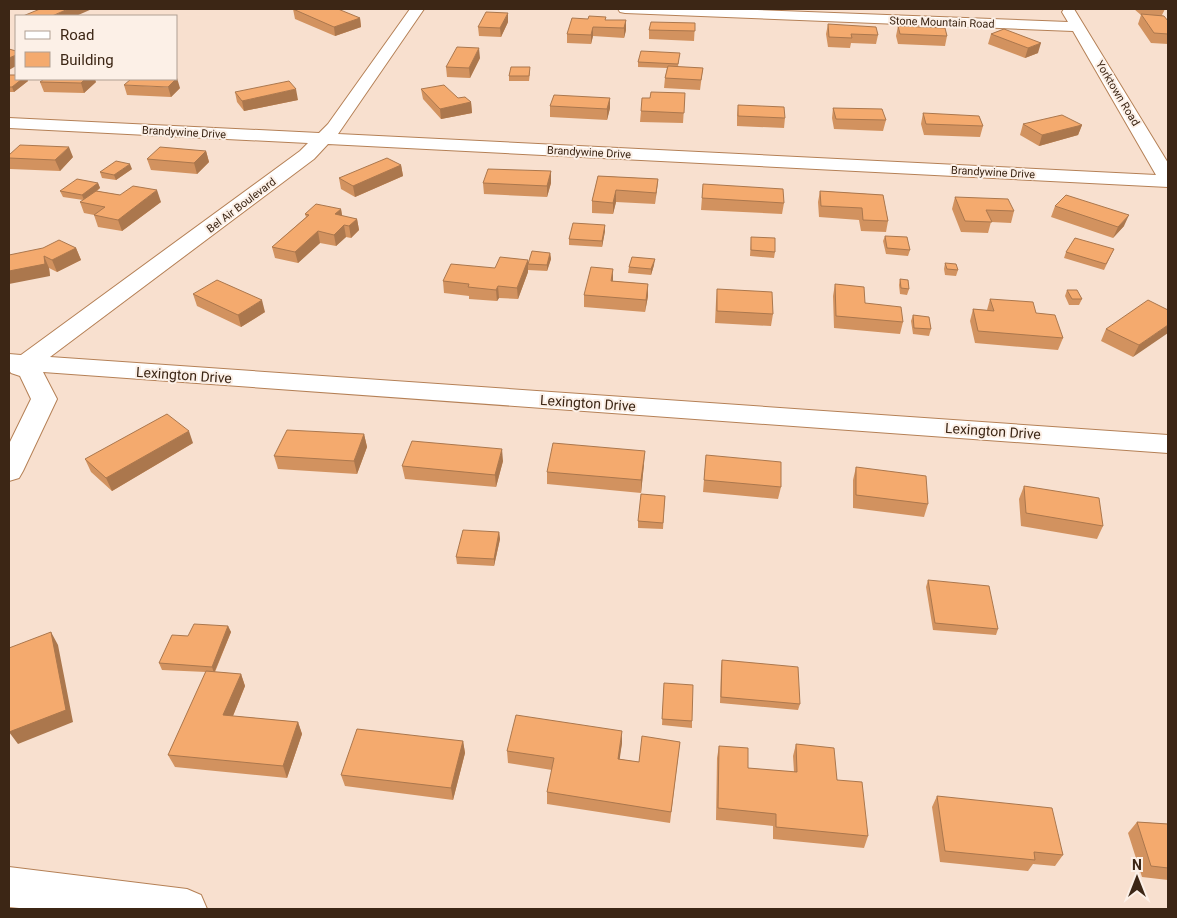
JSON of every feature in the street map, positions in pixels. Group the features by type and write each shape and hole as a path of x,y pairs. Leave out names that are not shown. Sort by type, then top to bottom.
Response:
{"street":[{"name":"Bel Air Boulevard","path":"15,367 307,155 325,139 417,9"},
{"name":"Stone Mountain Road","path":"625,9 1079,27"},
{"name":"Yorktown Road","path":"1068,9 1168,180"},
{"name":"Brandywine Drive","path":"9,123 1168,180"},
{"name":"Lexington Drive","path":"15,367 1168,444"},
{"path":"9,471 44,399 15,367"},
{"path":"9,887 187,909"}],"building":[{"path":"40,9 68,9 54,15 25,15"},
{"path":"293,9 338,9 360,18 334,27"},
{"path":"486,12 508,13 500,28 478,27"},
{"path":"1141,14 1164,16 1168,21 1168,34 1154,33"},
{"path":"589,16 606,17 605,20 626,20 624,28 593,27 591,35 567,34 572,18 588,19"},
{"path":"651,22 695,23 695,31 649,30"},
{"path":"828,24 876,27 878,35 851,34 852,38 829,37"},
{"path":"898,26 945,28 947,36 900,34"},
{"path":"1004,29 1041,43 1028,48 991,34"},
{"path":"457,47 479,48 469,68 446,67"},
{"path":"9,49 15,51 15,55 9,58"},
{"path":"641,51 680,53 678,64 638,62"},
{"path":"668,66 703,68 701,80 665,78"},
{"path":"511,67 530,67 529,76 509,76"},
{"path":"9,75 15,75 15,80 21,80 12,87 9,87"},
{"path":"43,80 84,80 81,83 40,82"},
{"path":"130,80 175,80 168,87 124,85"},
{"path":"289,81 296,89 242,101 235,92"},
{"path":"444,85 458,98 465,97 471,102 440,109 421,89"},
{"path":"651,92 685,93 684,113 641,111 642,98 650,98"},
{"path":"554,95 610,98 607,109 550,106"},
{"path":"738,105 784,107 785,118 738,116"},
{"path":"833,108 882,109 886,120 836,119"},
{"path":"923,113 979,116 983,126 926,124"},
{"path":"1062,115 1082,125 1042,135 1023,124"},
{"path":"20,145 69,147 55,160 9,158 9,155"},
{"path":"160,147 206,151 194,163 147,159"},
{"path":"387,158 401,165 353,186 339,178"},
{"path":"116,161 130,164 114,175 100,172"},
{"path":"488,169 551,171 547,186 483,183"},
{"path":"598,176 658,179 656,193 616,190 613,203 592,201"},
{"path":"77,179 98,183 82,195 60,191"},
{"path":"703,184 783,189 784,203 702,198"},
{"path":"133,186 157,190 118,220 94,215 105,207 80,202 96,191 120,195"},
{"path":"820,191 883,195 888,221 863,220 862,208 821,206"},
{"path":"1066,195 1129,215 1118,227 1055,206"},
{"path":"955,197 1008,199 1014,211 986,210 992,222 965,221"},
{"path":"316,204 341,209 335,214 357,219 349,226 344,225 334,235 318,231 295,252 272,247 309,215 305,214"},
{"path":"573,223 605,225 602,241 569,239"},
{"path":"885,236 907,237 910,250 887,248"},
{"path":"751,237 775,238 775,252 751,250"},
{"path":"1075,238 1114,249 1106,264 1066,252"},
{"path":"59,240 76,248 52,260 44,256 45,264 9,271 9,255 43,248"},
{"path":"532,251 550,253 547,265 528,264"},
{"path":"500,257 528,260 517,288 498,286 496,290 468,287 469,284 443,281 451,264 495,268"},
{"path":"632,257 655,259 651,269 629,267"},
{"path":"945,263 956,264 958,270 947,269"},
{"path":"591,267 613,269 611,281 648,284 646,300 584,295"},
{"path":"900,279 908,280 909,289 901,288"},
{"path":"217,280 262,300 238,315 193,294"},
{"path":"835,284 864,287 865,303 901,307 903,322 836,316"},
{"path":"717,289 772,292 773,314 717,311"},
{"path":"1067,290 1077,290 1082,299 1072,299"},
{"path":"990,299 1033,302 1036,313 1055,315 1063,338 978,331 973,309 994,311"},
{"path":"1148,300 1168,310 1168,325 1139,345 1106,329"},
{"path":"913,315 929,317 931,329 914,328"},
{"path":"167,414 189,431 106,478 85,459"},
{"path":"287,430 364,434 354,461 274,456"},
{"path":"412,441 502,449 495,475 402,466"},
{"path":"553,443 645,451 641,480 547,472"},
{"path":"706,455 781,462 781,487 704,480"},
{"path":"856,467 926,476 928,504 856,495"},
{"path":"1024,486 1099,498 1103,526 1026,513"},
{"path":"641,494 665,496 663,523 638,521"},
{"path":"463,530 499,532 494,559 456,557"},
{"path":"928,580 989,586 998,629 935,623"},
{"path":"194,624 228,626 212,667 159,663 172,635 188,636"},
{"path":"51,632 66,710 9,732 9,648"},
{"path":"722,660 798,667 800,704 721,697"},
{"path":"206,671 241,674 223,715 298,722 283,766 168,755"},
{"path":"664,683 693,685 692,721 662,719"},
{"path":"516,715 622,731 618,759 639,762 642,736 680,742 671,812 547,792 554,758 507,751"},
{"path":"357,729 463,741 451,788 341,775"},
{"path":"796,744 834,748 837,780 862,782 868,836 776,827 776,814 718,808 719,746 748,748 748,768 797,772"},
{"path":"937,796 1052,808 1063,855 1034,852 1035,860 945,851"},
{"path":"1137,822 1168,824 1168,868 1151,866"}]}
